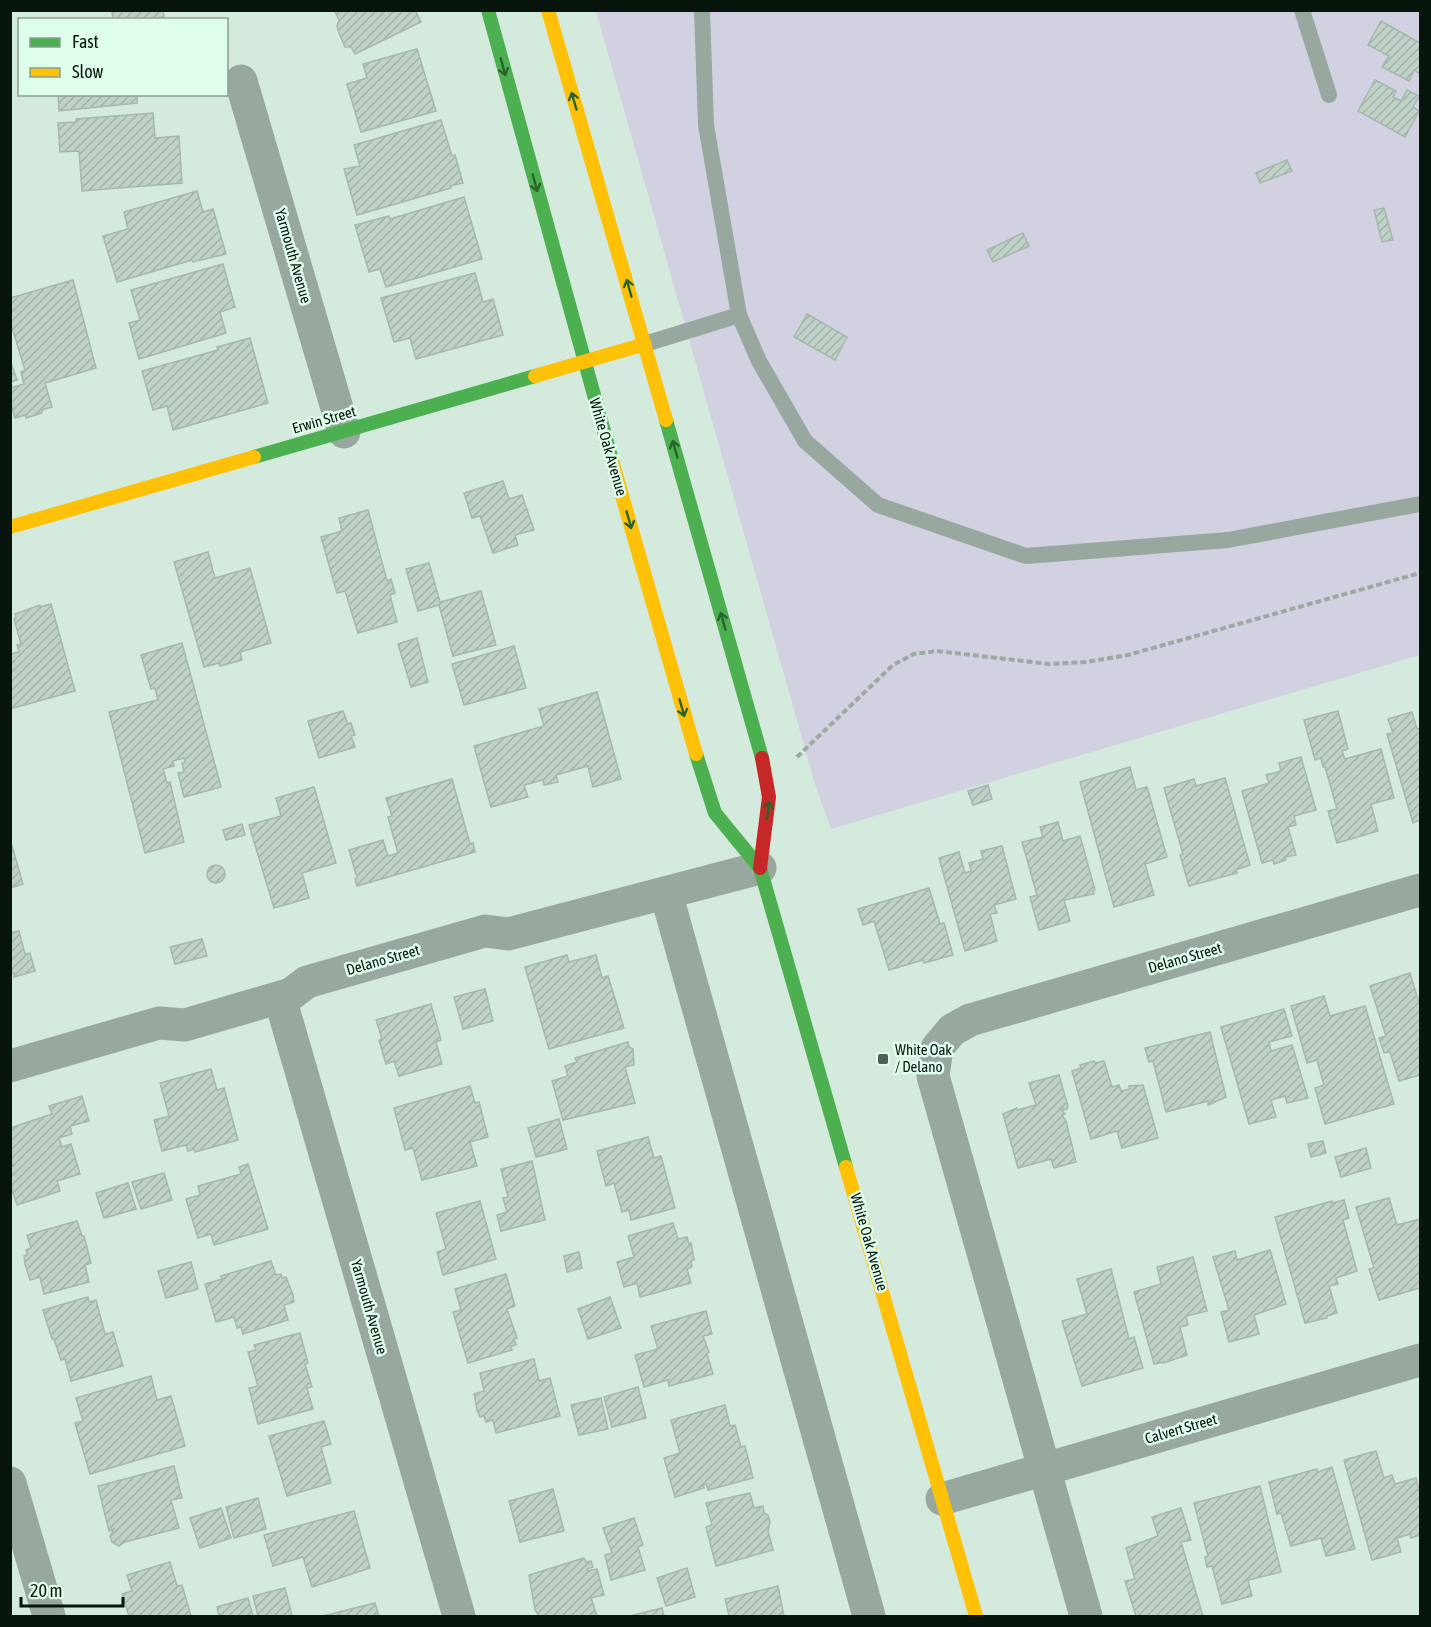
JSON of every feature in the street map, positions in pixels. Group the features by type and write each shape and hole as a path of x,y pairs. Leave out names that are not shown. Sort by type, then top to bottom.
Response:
{"main road":[{"name":"White Oak Avenue","path":"488,10 584,363 705,786 715,813 760,868 976,1617"},
{"name":"White Oak Avenue","path":"548,10 765,768 769,797 760,868"},
{"name":"Erwin Street","path":"10,527 645,344"}],"street":[{"name":"Yarmouth Avenue","path":"241,81 344,432"},
{"name":"Delano Street","path":"10,1066 159,1023 185,1025 280,998 291,994 307,982 485,931 508,934 760,868"},
{"name":"Delano Street","path":"1043,1469 933,1076 937,1048 952,1030 970,1020 1420,890"},
{"path":"666,893 869,1617"},
{"name":"Yarmouth Avenue","path":"280,998 459,1617"},
{"name":"Calvert Street","path":"942,1499 1420,1360"},
{"path":"1043,1469 1086,1617"},
{"path":"10,1482 49,1617"}],"lane":[{"path":"702,10 706,124 739,315 759,361 805,441 878,505 1026,556 1228,540 1420,504"},
{"path":"1302,10 1329,95"},
{"path":"645,344 739,315"}],"path":[{"path":"765,768 800,756 893,665 914,654 937,651 1049,664 1086,662 1128,655 1420,573"}],"shaded area":[{"path":"596,11 1420,11 1420,655 831,829 815,784"}],"building":[{"path":"111,10 163,10 164,16 159,18 113,18"},
{"path":"337,10 415,10 421,22 355,54 351,47 345,47 339,33 337,26 339,20 335,12"},
{"path":"1381,21 1420,43 1420,74 1414,70 1409,81 1382,67 1389,56 1368,45"},
{"path":"417,49 436,111 361,132 347,84 367,78 363,64"},
{"path":"1375,80 1396,91 1393,97 1401,101 1407,90 1419,96 1413,107 1419,111 1405,137 1358,111"},
{"path":"58,96 137,96 137,103 59,111"},
{"path":"153,113 155,138 179,136 182,183 82,191 79,151 60,152 58,123 76,122 76,119"},
{"path":"441,120 463,183 357,215 344,169 360,166 354,145"},
{"path":"1287,160 1292,171 1260,183 1256,173"},
{"path":"197,191 203,212 213,209 226,254 193,262 192,260 117,282 103,236 128,229 124,212"},
{"path":"464,197 482,259 386,287 380,269 369,272 355,225 389,216 390,219"},
{"path":"1384,208 1393,240 1382,242 1374,210"},
{"path":"1023,233 1029,246 993,262 987,250"},
{"path":"223,264 235,307 220,312 226,333 139,359 129,323 140,320 131,290"},
{"path":"475,273 483,302 493,299 503,335 416,359 410,338 394,342 381,298"},
{"path":"73,280 96,368 45,383 52,407 26,418 25,415 15,418 10,401 10,388 24,384 21,372 25,370 10,321 10,298"},
{"path":"807,314 847,337 835,360 794,337"},
{"path":"250,338 268,403 173,430 167,406 153,410 142,371 218,350 217,347"},
{"path":"10,360 17,380 10,382"},
{"path":"503,481 509,499 522,495 534,530 515,535 518,545 493,553 480,516 472,518 464,493"},
{"path":"368,510 387,581 391,579 395,593 390,595 397,622 358,633 345,591 337,593 321,537 342,531 339,518"},
{"path":"208,552 215,578 250,568 271,643 240,652 242,660 220,666 219,663 204,667 174,562"},
{"path":"429,563 440,602 481,591 496,645 453,656 439,605 418,611 406,569"},
{"path":"51,604 75,691 10,709 10,654 19,652 17,645 21,644 14,619 15,614 40,605 40,607"},
{"path":"417,638 428,682 411,687 398,644"},
{"path":"182,643 221,787 184,797 178,773 184,772 182,763 185,762 184,758 173,761 174,766 163,769 167,783 170,782 184,842 145,853 109,712 158,700 155,688 151,689 141,655"},
{"path":"514,646 526,688 464,705 452,664"},
{"path":"597,692 621,779 593,787 588,766 556,775 558,782 544,785 543,780 524,785 528,797 491,807 474,746 544,726 539,709"},
{"path":"343,711 355,735 351,736 355,747 319,758 308,721"},
{"path":"1338,711 1348,749 1342,751 1345,759 1381,749 1394,798 1371,804 1378,831 1337,843 1328,811 1337,809 1321,758 1315,760 1304,720"},
{"path":"1412,712 1417,729 1420,728 1420,820 1413,823 1387,734 1393,733 1388,719"},
{"path":"1301,757 1316,810 1294,816 1296,825 1288,827 1296,855 1285,857 1286,860 1274,864 1273,860 1262,863 1242,791 1269,783 1266,775 1281,771 1279,763"},
{"path":"1130,767 1136,790 1147,787 1167,857 1145,864 1154,895 1114,907 1080,782"},
{"path":"1225,778 1250,865 1236,870 1237,873 1189,886 1180,855 1183,854 1164,788 1194,779 1196,786"},
{"path":"452,779 470,844 473,843 475,852 357,886 349,850 383,840 388,856 398,853 388,817 392,816 386,798"},
{"path":"988,785 992,799 973,805 968,791"},
{"path":"314,787 336,863 302,873 309,898 274,908 249,825 281,816 276,798"},
{"path":"1058,822 1063,841 1080,836 1095,890 1094,894 1064,900 1070,921 1039,930 1030,897 1037,895 1022,842 1043,837 1040,827"},
{"path":"242,824 245,835 226,840 223,830"},
{"path":"10,846 12,846 23,884 10,888"},
{"path":"1002,846 1016,899 994,905 997,913 990,914 997,941 965,951 939,858 959,852 965,873 971,871 969,863 983,859 981,851"},
{"path":"216,865 224,870 225,874 220,882 216,883 208,878 207,874 212,866"},
{"path":"929,888 940,924 944,923 953,955 924,963 923,960 889,970 874,921 863,925 858,909"},
{"path":"19,931 25,954 30,953 35,971 14,977 14,973 10,974 10,933"},
{"path":"202,939 207,956 175,964 170,947"},
{"path":"567,955 569,962 596,955 602,978 608,976 624,1028 549,1049 525,967"},
{"path":"1410,973 1420,1006 1420,1075 1399,1081 1390,1052 1384,1053 1379,1038 1386,1036 1370,986"},
{"path":"485,989 493,1021 463,1029 454,997"},
{"path":"1324,996 1330,1016 1365,1006 1394,1104 1325,1124 1315,1088 1324,1085 1317,1060 1307,1063 1291,1006"},
{"path":"431,1004 441,1040 436,1042 442,1064 399,1076 394,1061 386,1064 376,1020"},
{"path":"1284,1009 1292,1036 1269,1042 1271,1051 1292,1045 1308,1098 1287,1103 1285,1096 1271,1100 1276,1117 1249,1124 1221,1027"},
{"path":"1210,1032 1226,1097 1208,1105 1208,1101 1166,1112 1153,1061 1149,1062 1145,1048"},
{"path":"628,1042 629,1047 633,1049 634,1065 625,1067 635,1103 563,1120 552,1081 568,1076 565,1066 577,1062 575,1058"},
{"path":"1094,1061 1095,1063 1104,1061 1112,1087 1119,1085 1121,1091 1130,1089 1129,1086 1143,1085 1158,1138 1122,1148 1117,1131 1091,1139 1072,1071 1081,1068 1080,1065"},
{"path":"211,1069 217,1090 224,1088 238,1140 195,1152 194,1149 188,1151 186,1145 162,1151 154,1120 169,1116 160,1083"},
{"path":"1059,1075 1068,1106 1063,1110 1060,1108 1065,1114 1062,1115 1066,1121 1076,1162 1054,1168 1051,1159 1018,1168 1003,1114 1017,1108 1017,1110 1036,1105 1029,1083"},
{"path":"470,1086 475,1103 479,1102 488,1137 470,1142 477,1166 422,1180 413,1148 405,1150 394,1108"},
{"path":"82,1096 89,1121 70,1126 72,1134 59,1138 62,1147 71,1144 80,1174 57,1181 60,1191 17,1205 10,1184 10,1167 12,1166 10,1128 52,1114 49,1106"},
{"path":"559,1119 567,1149 536,1157 528,1128"},
{"path":"648,1137 654,1158 661,1156 675,1208 631,1220 629,1210 622,1212 614,1183 606,1186 597,1151"},
{"path":"1323,1141 1326,1153 1311,1157 1308,1144"},
{"path":"1366,1148 1371,1168 1341,1177 1335,1157"},
{"path":"532,1161 545,1220 501,1231 497,1215 507,1212 503,1198 508,1197 501,1169"},
{"path":"248,1164 268,1229 214,1245 211,1234 198,1238 186,1199 200,1195 198,1186 241,1174 239,1167"},
{"path":"164,1173 172,1200 141,1209 132,1182"},
{"path":"128,1183 136,1209 104,1218 96,1193"},
{"path":"1389,1198 1397,1225 1420,1219 1420,1288 1379,1300 1369,1269 1374,1268 1356,1207"},
{"path":"1344,1200 1349,1218 1343,1220 1357,1271 1336,1278 1338,1284 1329,1286 1337,1313 1305,1323 1275,1217 1332,1201 1332,1203"},
{"path":"480,1201 496,1259 443,1275 437,1252 446,1249 436,1213"},
{"path":"77,1221 82,1236 84,1236 91,1263 85,1265 89,1282 44,1294 40,1277 30,1280 25,1264 26,1250 31,1248 27,1235"},
{"path":"673,1223 678,1239 687,1237 689,1244 691,1243 694,1260 691,1261 692,1267 687,1269 691,1283 640,1297 637,1283 624,1287 617,1262 634,1257 628,1236"},
{"path":"1270,1250 1286,1304 1254,1315 1259,1334 1229,1342 1221,1312 1229,1310 1213,1257 1235,1251 1237,1260"},
{"path":"579,1252 582,1268 567,1272 564,1256"},
{"path":"1193,1257 1207,1311 1186,1316 1188,1325 1180,1327 1187,1355 1154,1364 1134,1292 1161,1284 1157,1267"},
{"path":"271,1261 276,1275 281,1274 282,1278 286,1277 293,1295 294,1302 284,1305 288,1320 243,1334 241,1327 237,1328 234,1317 216,1322 205,1284 222,1279 221,1276"},
{"path":"191,1262 198,1289 166,1298 158,1271"},
{"path":"1111,1269 1129,1339 1134,1337 1143,1368 1082,1386 1062,1321 1087,1314 1077,1279"},
{"path":"506,1274 515,1306 507,1309 517,1338 514,1339 516,1345 511,1346 512,1350 468,1363 453,1312 461,1310 455,1289"},
{"path":"88,1297 89,1302 96,1300 105,1334 113,1332 123,1366 71,1381 65,1359 61,1360 43,1310"},
{"path":"610,1297 621,1328 588,1339 578,1309"},
{"path":"706,1311 712,1334 703,1336 713,1374 669,1386 668,1380 644,1387 635,1355 658,1349 651,1326"},
{"path":"300,1333 308,1363 305,1364 312,1387 307,1388 313,1409 258,1424 249,1388 258,1386 248,1352 256,1350 254,1345"},
{"path":"534,1359 539,1381 550,1378 560,1416 496,1433 493,1420 486,1422 484,1416 480,1417 477,1410 474,1394 484,1391 480,1373"},
{"path":"151,1376 157,1400 171,1396 185,1446 90,1474 75,1423 83,1421 76,1398"},
{"path":"638,1387 646,1418 612,1427 604,1397"},
{"path":"601,1398 608,1429 579,1435 571,1405"},
{"path":"725,1405 730,1426 735,1425 741,1447 745,1446 753,1478 708,1490 706,1484 703,1485 704,1488 675,1497 664,1458 680,1453 671,1420"},
{"path":"324,1421 331,1444 321,1447 331,1483 287,1496 269,1436"},
{"path":"1376,1451 1384,1478 1392,1475 1395,1484 1416,1478 1420,1495 1420,1535 1411,1538 1410,1534 1397,1538 1401,1552 1372,1560 1344,1460"},
{"path":"174,1466 182,1498 171,1500 179,1528 125,1542 119,1546 112,1542 110,1536 114,1529 109,1531 98,1486"},
{"path":"1332,1467 1355,1549 1326,1556 1321,1538 1291,1546 1281,1513 1277,1514 1269,1482"},
{"path":"1260,1486 1281,1572 1248,1580 1252,1596 1222,1604 1212,1566 1207,1567 1205,1557 1208,1556 1194,1503"},
{"path":"553,1489 564,1531 520,1542 509,1501"},
{"path":"750,1493 754,1508 763,1506 764,1513 768,1515 770,1522 768,1531 773,1550 716,1566 706,1527 712,1525 706,1503"},
{"path":"258,1498 266,1529 234,1538 226,1507"},
{"path":"221,1508 231,1538 200,1548 190,1518"},
{"path":"1181,1508 1191,1540 1181,1542 1203,1616 1136,1616 1125,1581 1135,1579 1126,1548 1158,1536 1152,1517"},
{"path":"354,1511 370,1568 312,1587 303,1557 273,1566 264,1535"},
{"path":"634,1518 643,1545 638,1547 645,1570 611,1580 605,1555 612,1553 603,1528"},
{"path":"584,1558 586,1562 591,1561 593,1567 587,1569 588,1571 597,1569 604,1595 591,1598 597,1616 539,1616 535,1610 529,1575"},
{"path":"170,1562 177,1586 182,1585 191,1616 129,1616 122,1594 132,1591 127,1575"},
{"path":"687,1568 695,1597 666,1606 657,1578"},
{"path":"778,1586 784,1616 729,1616 725,1599"},
{"path":"285,1588 292,1616 258,1616 253,1596"},
{"path":"248,1598 253,1616 219,1616 217,1607"},
{"path":"375,1603 379,1616 323,1616"},
{"path":"662,1608 664,1616 630,1616"}],"traffic: fast":[{"path":"488,10 613,464"},
{"path":"254,457 535,376"},
{"path":"666,420 762,758"},
{"path":"696,754 715,813 760,868 846,1167"}],"traffic: slow":[{"path":"548,10 666,420"},
{"path":"535,376 645,344"},
{"path":"10,527 254,457"},
{"path":"613,464 696,754"},
{"path":"846,1167 976,1616"}],"traffic: jam":[{"path":"760,868 769,797 762,758"}],"place":[{"name":"White Oak / Delano","path":"883,1059"}]}
